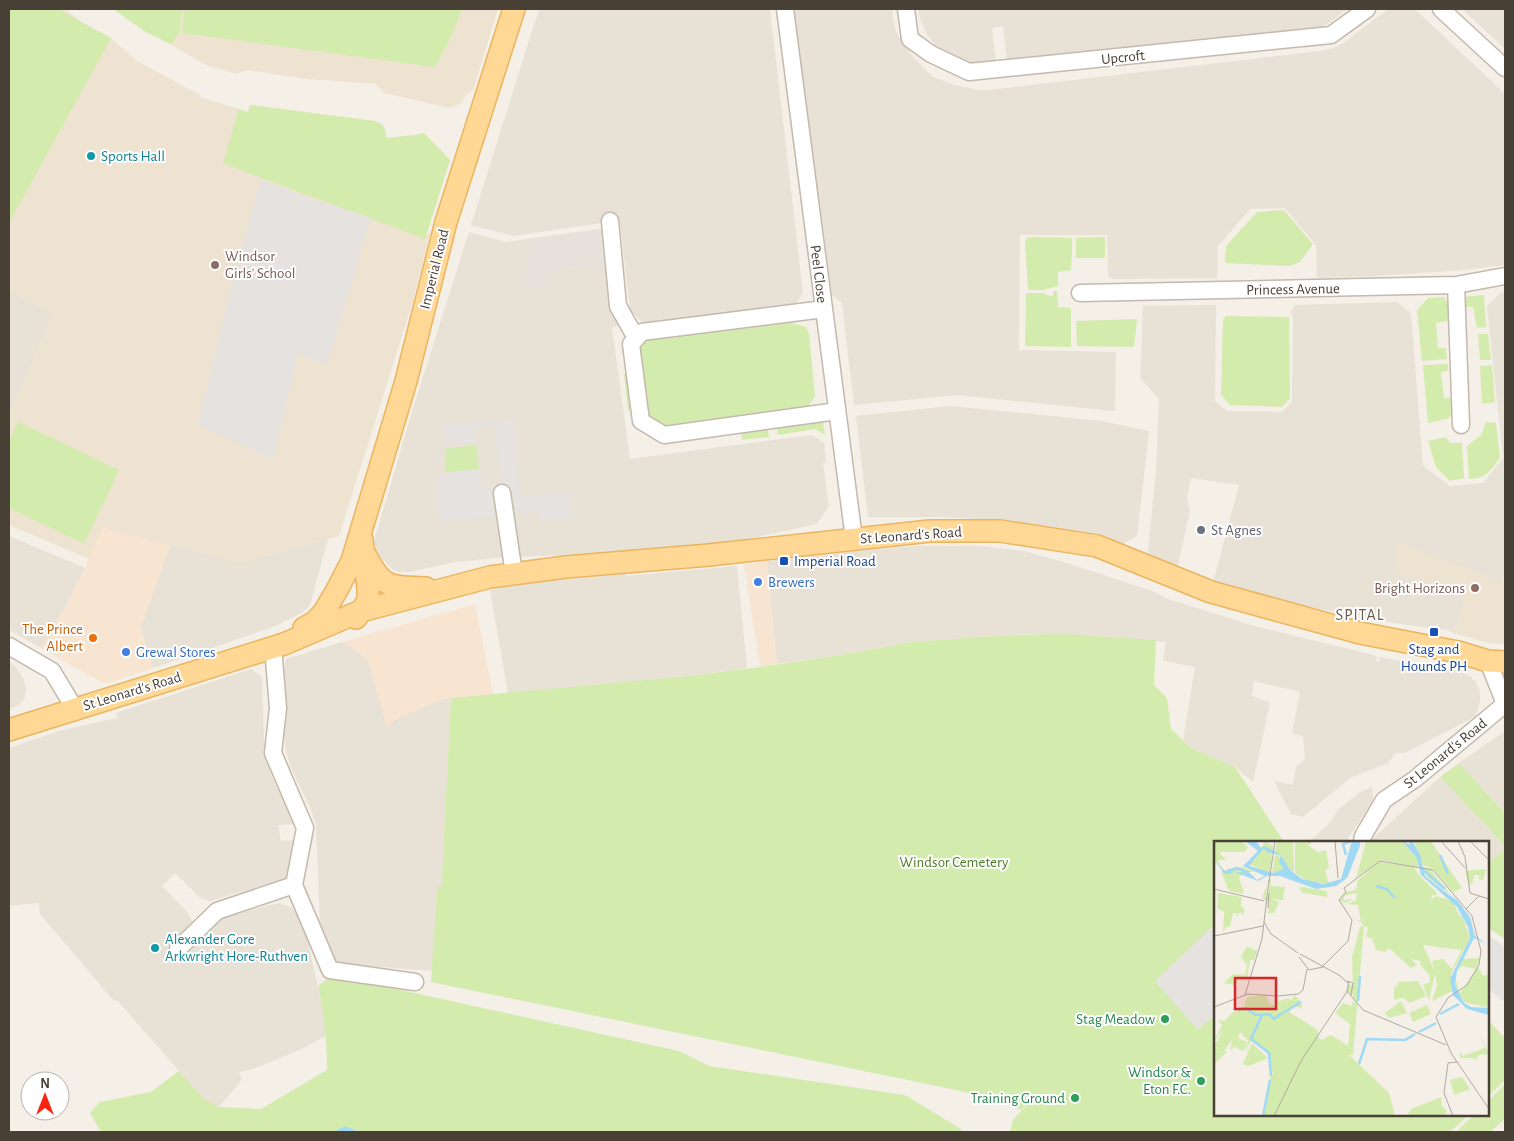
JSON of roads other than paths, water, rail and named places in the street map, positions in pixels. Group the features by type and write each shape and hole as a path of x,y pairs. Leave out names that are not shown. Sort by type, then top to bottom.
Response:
{"main road":[{"name":"Imperial Road","path":"343,626 350,606 359,548 406,381 446,222 514,9"},
{"name":"St Leonard's Road","path":"361,611 490,577 566,567 709,555 930,530 1000,531 1097,546 1211,592 1360,633 1497,661"},
{"name":"Imperial Road","path":"343,626 361,611 368,601 368,587 359,548"},
{"name":"Imperial Road","path":"278,646 315,622 324,612 359,548"},
{"path":"359,548 382,581 396,587 450,588"},
{"name":"St Leonard's Road","path":"9,730 278,646 306,644 343,626 395,610 410,599"}],"street":[{"name":"Peel Close","path":"785,9 854,539"},
{"name":"Upcroft","path":"906,9 910,39 932,54 969,72 1332,35 1367,9"},
{"path":"1441,9 1505,67"},
{"path":"610,221 618,306 636,338"},
{"name":"Princess Avenue","path":"1080,293 1456,285 1505,276"},
{"path":"1456,285 1461,425"},
{"path":"824,309 642,332 631,344 641,421 664,435 837,411"},
{"path":"502,492 514,574"},
{"path":"9,646 52,671 75,709"},
{"path":"278,646 278,708 273,753 305,828 294,885 330,970 415,982"},
{"name":"St Leonard's Road","path":"1362,841 1384,800 1415,780 1505,704 1497,661"},
{"path":"178,949 217,911 294,885"}],"waterway":[{"path":"339,1132 345,1129 353,1132"}],"place":[{"name":"Sports Hall","path":"91,156"},
{"name":"Windsor Girls' School","path":"215,265"},
{"name":"St Agnes","path":"1201,530"},
{"name":"Imperial Road","path":"784,561"},
{"name":"Brewers","path":"758,582"},
{"name":"Bright Horizons","path":"1475,588"},
{"name":"Stag and Hounds PH","path":"1434,632"},
{"name":"The Prince Albert","path":"93,638"},
{"name":"Grewal Stores","path":"126,652"},
{"name":"Alexander Gore Arkwright Hore-Ruthven","path":"155,948"},
{"name":"Stag Meadow","path":"1165,1019"},
{"name":"Windsor & Eton F.C.","path":"1201,1081"},
{"name":"Training Ground","path":"1075,1098"}],"district":[{"name":"SPITAL","path":"1360,614"}],"park label":[{"name":"Windsor Cemetery","path":"954,862"}]}
